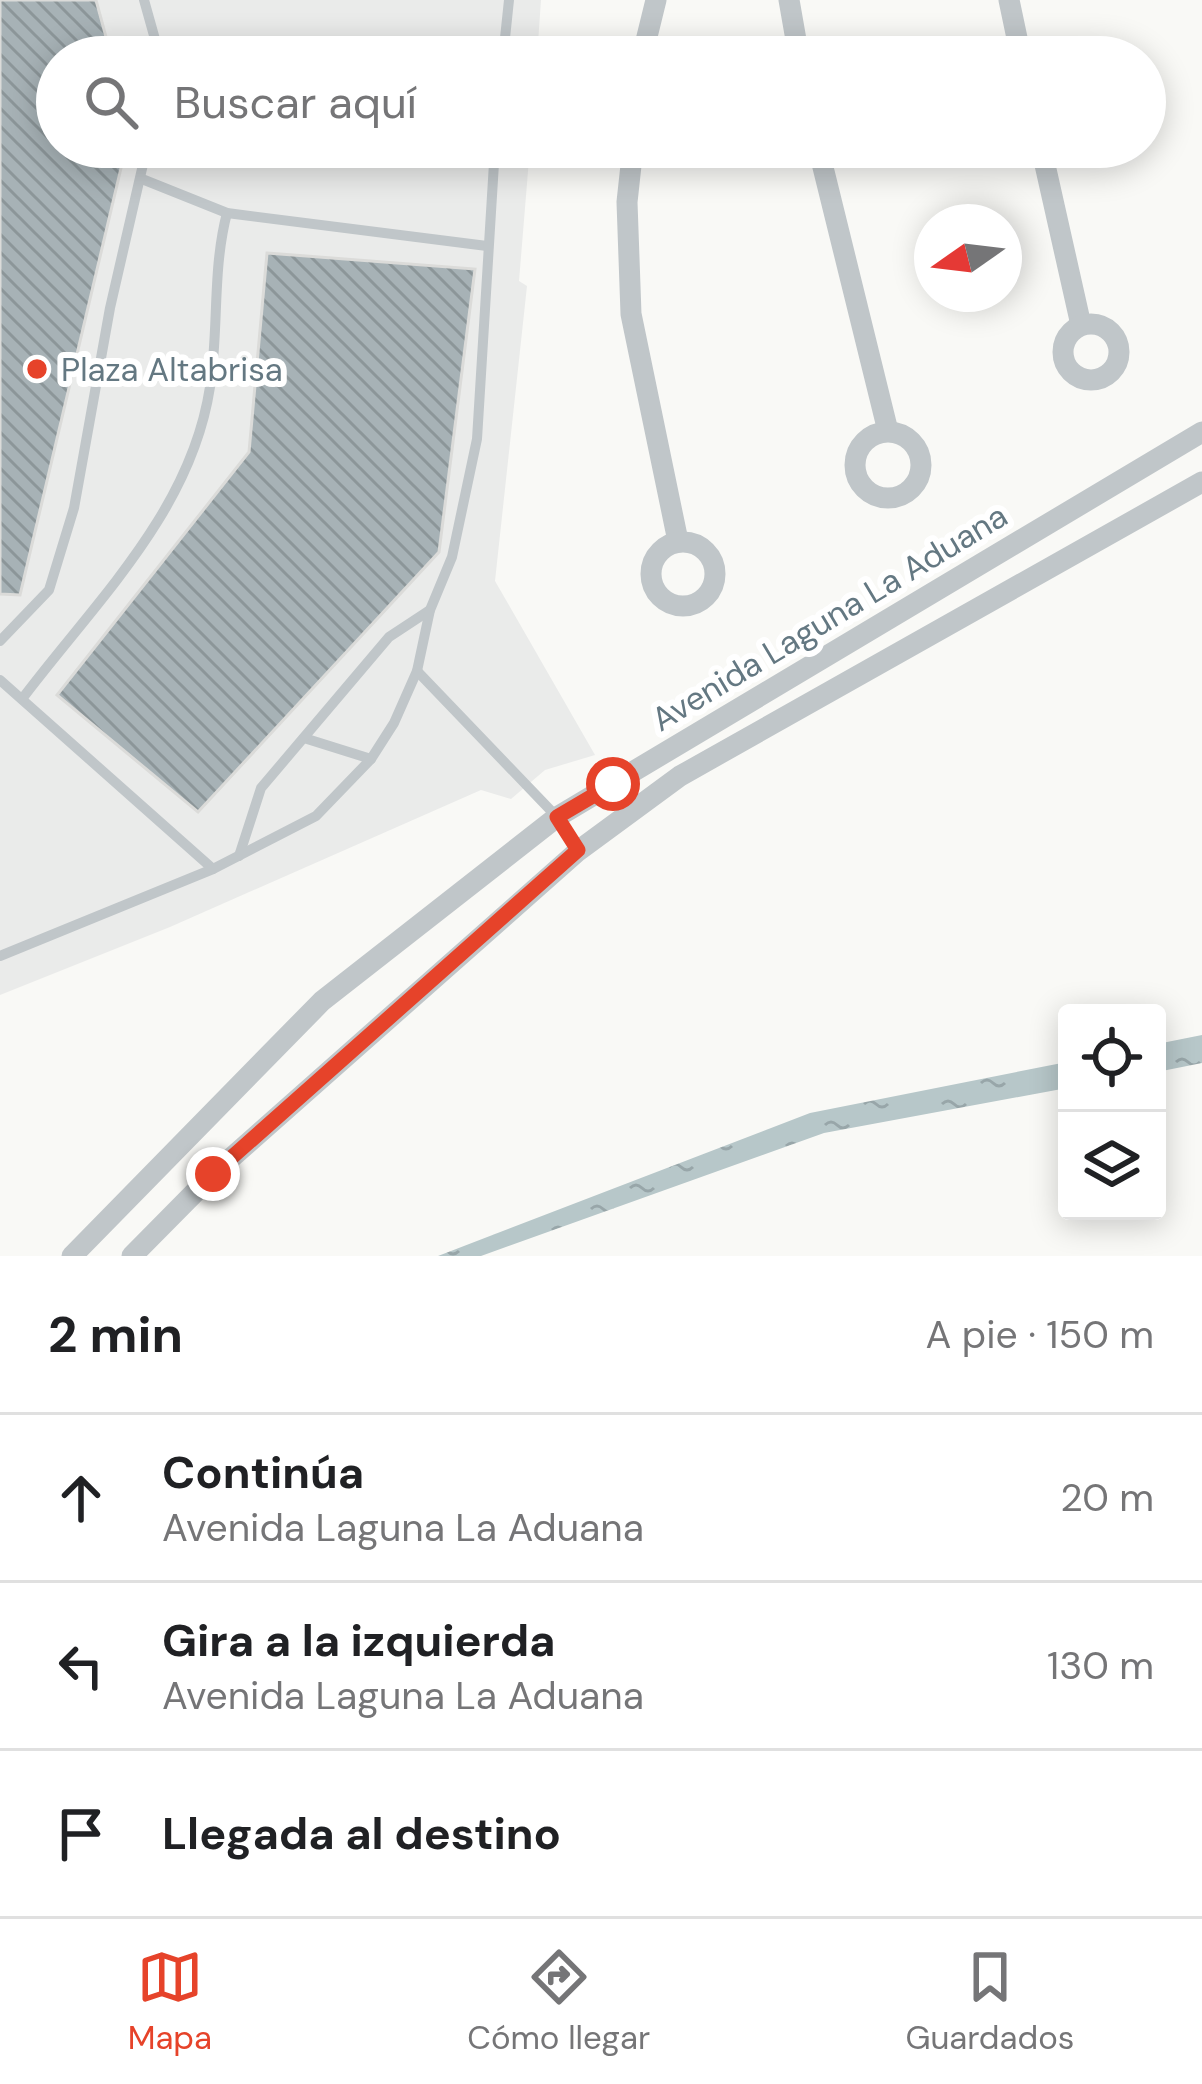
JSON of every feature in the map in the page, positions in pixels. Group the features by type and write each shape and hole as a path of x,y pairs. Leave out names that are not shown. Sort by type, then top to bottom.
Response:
{"street":[{"path":"647,36 656,0"},
{"path":"789,0 795,36"},
{"path":"1009,0 1017,36"},
{"path":"631,168 627,202 631,314 678,542"},
{"path":"823,168 888,431"},
{"path":"1047,168 1081,325"},
{"name":"Avenida Laguna La Aduana","path":"73,1256 322,1001 557,817 1202,432"},
{"name":"Avenida Laguna La Aduana","path":"132,1256 213,1174 578,850 680,776 1202,482"}],"lane":[{"path":"144,0 154,36"},
{"path":"505,36 508,0"},
{"path":"0,641 49,590 74,508 110,308 144,168"},
{"path":"0,956 212,869 316,816 371,758 417,671 430,610 452,557 477,439 494,168"},
{"path":"142,179 226,213 488,246"},
{"path":"22,699 116,587 191,464 211,387 226,213"},
{"path":"239,856 261,788 389,637 430,610"},
{"path":"417,671 557,817 578,850"},
{"path":"0,680 212,869"},
{"path":"304,738 371,758"}],"shaded area":[{"name":"Plaza Altabrisa","path":"0,0 541,0 538,36 36,36 36,168 528,168 519,281 527,286 495,581 595,755 545,770 511,799 481,790 170,927 0,995"}],"water":[{"path":"1202,1035 1202,1063 1166,1070 1166,1042"},
{"path":"1058,1064 1058,1090 824,1133 481,1256 438,1256 810,1113"}],"building":[{"name":"Plaza Altabrisa","path":"0,0 96,0 106,36 36,36 36,168 121,168 20,595 0,594"},
{"path":"267,253 475,269 439,552 198,812 57,695 249,452"}],"place":[{"name":"Plaza Altabrisa","path":"37,369"}],"route":[{"path":"213,1174 578,850 557,817 613,784"}]}
